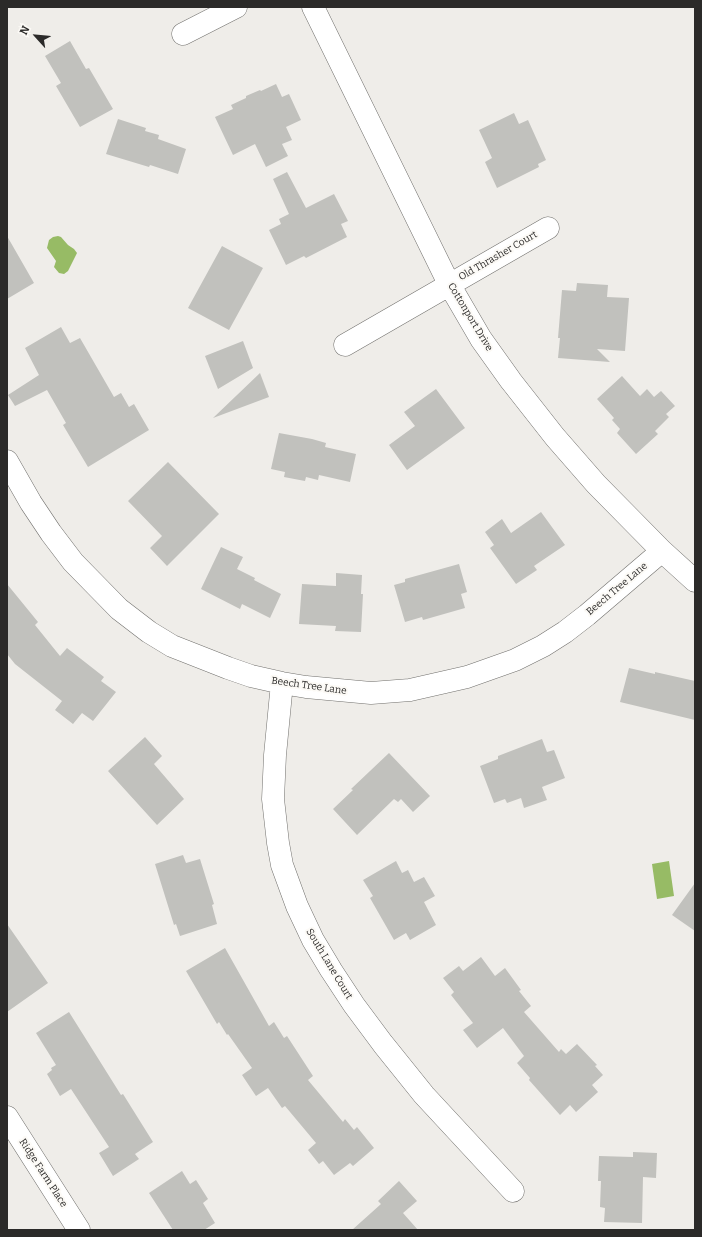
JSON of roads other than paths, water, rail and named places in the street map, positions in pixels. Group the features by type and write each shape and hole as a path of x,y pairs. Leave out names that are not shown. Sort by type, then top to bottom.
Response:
{"street":[{"path":"183,34 236,7"},
{"name":"Cottonport Drive","path":"313,7 449,284 481,338 511,381 550,431 596,484 662,551 695,580"},
{"name":"Old Thrasher Court","path":"345,345 548,228"},
{"name":"Beech Tree Lane","path":"7,462 31,503 73,562 119,609 149,632 172,646 251,676 282,684 372,693 410,690 492,669 536,650 565,632 662,551"},
{"name":"South Lane Court","path":"282,684 273,778 274,805 282,865 297,906 313,940 354,1005 424,1095 513,1191"},
{"name":"Ridge Farm Place","path":"7,1117 79,1230"}]}
